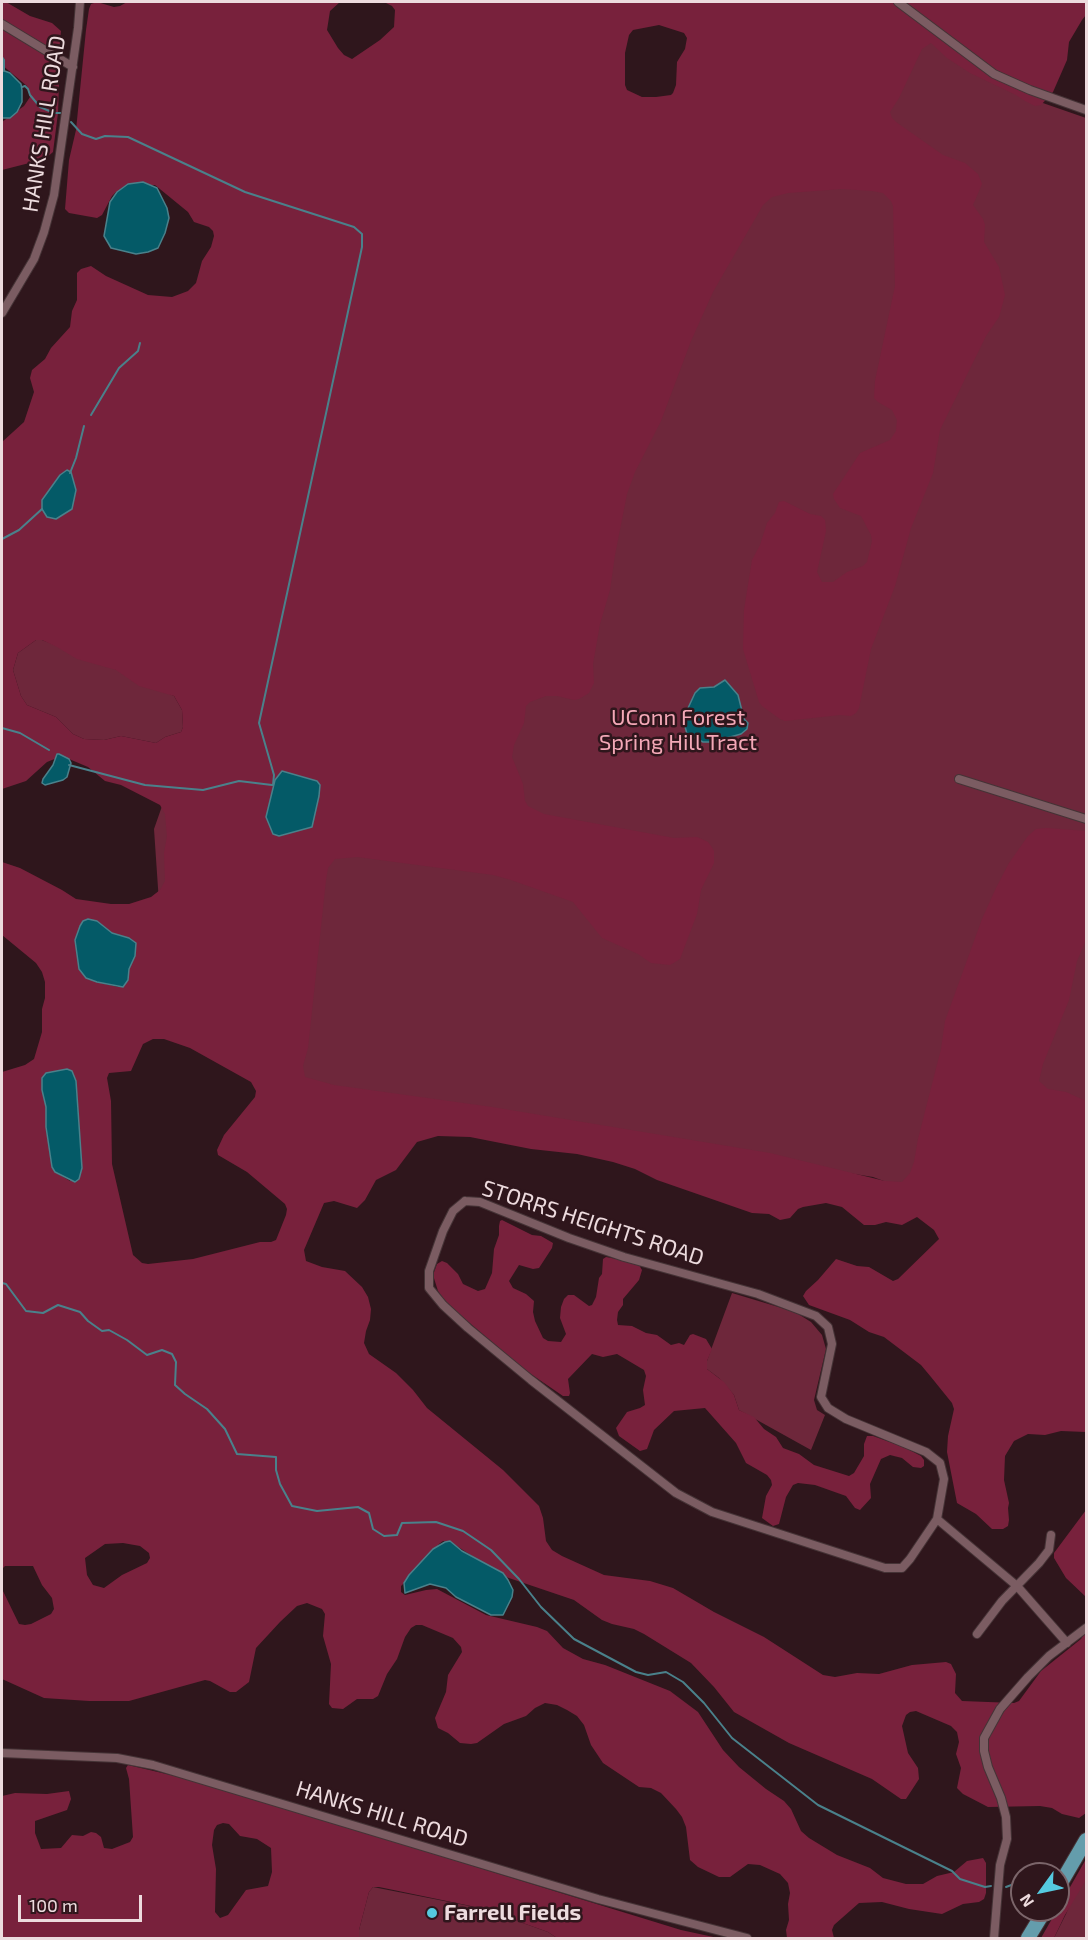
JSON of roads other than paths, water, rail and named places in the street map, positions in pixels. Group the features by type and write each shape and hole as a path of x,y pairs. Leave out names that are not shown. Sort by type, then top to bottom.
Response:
{"main road":[{"path":"1070,1867 1086,1840"},
{"path":"1028,1938 1038,1922"}],"street":[{"name":"HANKS HILL ROAD","path":"2,313 34,259 54,195 80,2"},
{"path":"898,2 994,74 1086,110"},
{"path":"2,24 73,67"},
{"path":"959,779 1086,819"},
{"name":"STORRS HEIGHTS ROAD","path":"465,1201 480,1202 569,1238 624,1257 758,1293 816,1316 828,1328 832,1344 821,1397 828,1408 846,1419 926,1452 940,1463 944,1479 937,1519 902,1568 885,1568 712,1512 676,1493 468,1328 443,1305 429,1288 429,1271 453,1211 465,1201"},
{"path":"937,1519 1017,1586 1067,1643"},
{"path":"977,1634 1002,1601 1049,1550 1051,1535"},
{"path":"994,1938 1000,1865 1007,1839 1006,1817 988,1767 984,1738 1000,1709 1028,1677 1049,1656 1086,1628"},
{"name":"HANKS HILL ROAD","path":"2,1753 117,1758 153,1764 598,1899 747,1938"}],"water":[{"path":"2,70 10,73 21,84 22,90 22,102 17,112 10,118 2,118"},
{"path":"143,182 157,188 167,208 169,218 158,248 136,254 111,248 104,236 110,202 117,192 128,184"},
{"path":"67,470 71,472 76,490 72,509 56,519 47,517 42,509 42,500 60,475"},
{"path":"725,680 738,695 744,719 748,723 747,729 741,734 712,742 703,742 687,734 683,719 695,693 700,688 714,687"},
{"path":"57,754 69,759 71,763 67,777 45,785 42,783 43,779 53,765"},
{"path":"282,771 317,781 320,785 312,827 279,836 273,834 266,817 275,780"},
{"path":"88,919 97,921 112,933 129,938 136,943 128,980 123,987 86,978 79,969 75,940 83,921"},
{"path":"67,1069 72,1071 76,1081 82,1168 79,1179 75,1182 55,1172 52,1167 42,1090 42,1078 46,1073"},
{"path":"450,1541 462,1551 503,1573 513,1590 503,1615 491,1615 456,1597 446,1588 430,1584 405,1593 404,1583 409,1575 433,1549"}],"waterway":[{"path":"2,57 4,71"},
{"path":"22,87 25,86 28,89 40,107 54,113 61,113"},
{"path":"71,122 82,134 96,139 105,136 128,137 245,192 354,227 362,234 362,247 259,723 274,775 273,785"},
{"path":"91,415 119,368 138,351 140,343"},
{"path":"70,473 84,426"},
{"path":"2,539 19,530 42,509"},
{"path":"2,728 20,733 49,750"},
{"path":"69,765 145,785 203,790 239,781 272,785"},
{"path":"2,1283 6,1284 26,1311 43,1313 58,1305 80,1312 102,1331 109,1330 147,1355 162,1350 172,1354 176,1362 175,1385 207,1409 225,1429 237,1454 276,1457 276,1470 280,1484 292,1506 317,1511 358,1507 369,1513 373,1529 384,1536 397,1535 402,1523 436,1522 463,1531 491,1550 519,1579 541,1607 574,1639 636,1672 648,1675 666,1672 683,1682 704,1703 732,1738 818,1805 952,1871 960,1879 985,1887 991,1886"},
{"path":"1006,1887 1010,1886"}],"place":[{"name":"Farrell Fields","path":"432,1913"}],"park label":[{"name":"UConn Forest Spring Hill Tract","path":"678,730"}]}
